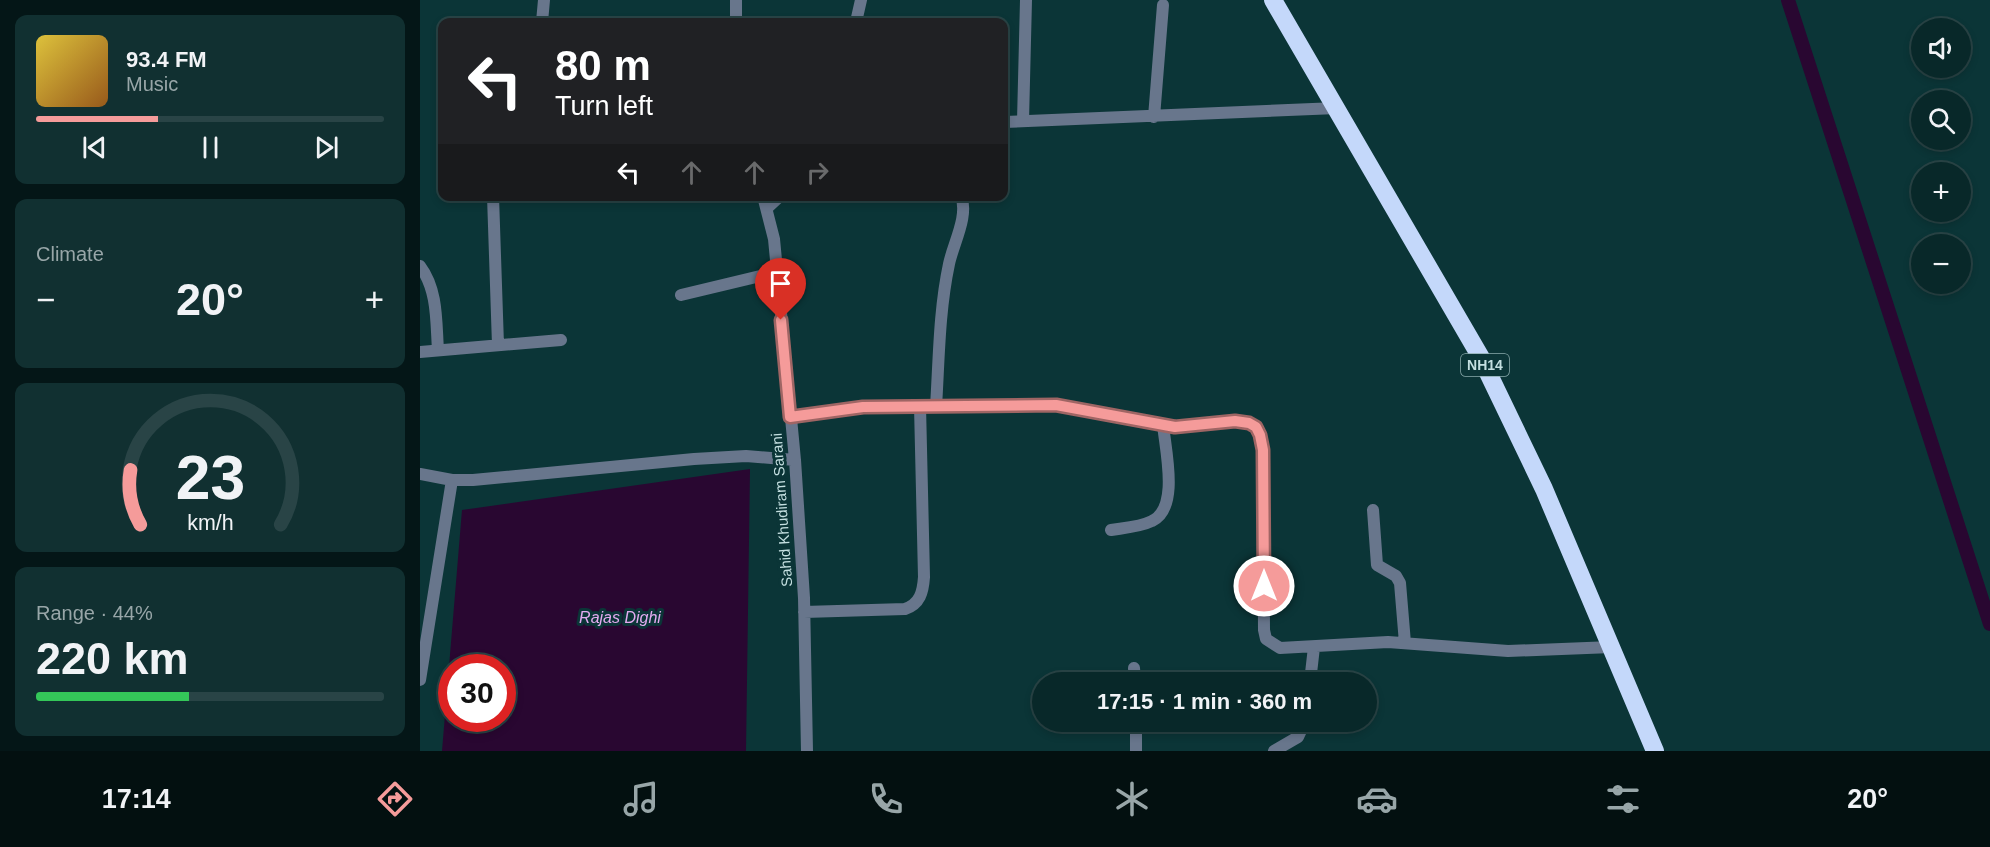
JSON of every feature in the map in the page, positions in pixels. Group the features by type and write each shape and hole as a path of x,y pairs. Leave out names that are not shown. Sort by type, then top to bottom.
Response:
{"highway":[{"name":"NH14","path":"1274,0 1480,356 1531,460 1655,751"}],"street":[{"path":"542,18 544,0"},
{"path":"736,0 736,18"},
{"path":"857,18 861,0"},
{"path":"1023,121 1026,0"},
{"path":"1154,117 1163,5"},
{"path":"1008,122 1337,108"},
{"path":"493,201 498,345"},
{"path":"936,407 942,309 949,264 964,209 962,201"},
{"name":"Sahid Khudiram Sarani","path":"765,202 777,272 795,460 804,612 807,751"},
{"path":"420,266 433,292 438,350"},
{"path":"681,295 777,272"},
{"path":"420,352 561,340"},
{"path":"790,417 863,407 1056,405 1186,427 1235,421 1256,427 1263,450 1266,639 1280,648 1369,642 1492,651 1612,647"},
{"path":"804,612 905,609 913,606 921,598 924,577 920,406"},
{"path":"1111,530 1151,521 1161,515 1169,487 1162,424"},
{"path":"420,474 452,480 694,459 746,456 795,460"},
{"path":"420,680 452,480"},
{"path":"1373,510 1377,565 1396,576 1400,583 1405,643"},
{"path":"1311,672 1314,647"},
{"path":"1134,668 1134,672"},
{"path":"1136,732 1136,751"},
{"path":"1274,751 1298,737 1300,732"}],"water":[{"name":"Rajas Dighi","path":"750,469 746,751 442,751 444,732 516,732 516,654 450,654 462,510"}],"waterway":[{"path":"1788,0 1990,624"}],"route":[{"path":"781,320 790,417 863,407 1056,405 1175,427 1235,421 1249,423 1256,427 1263,450 1264,586"}]}
